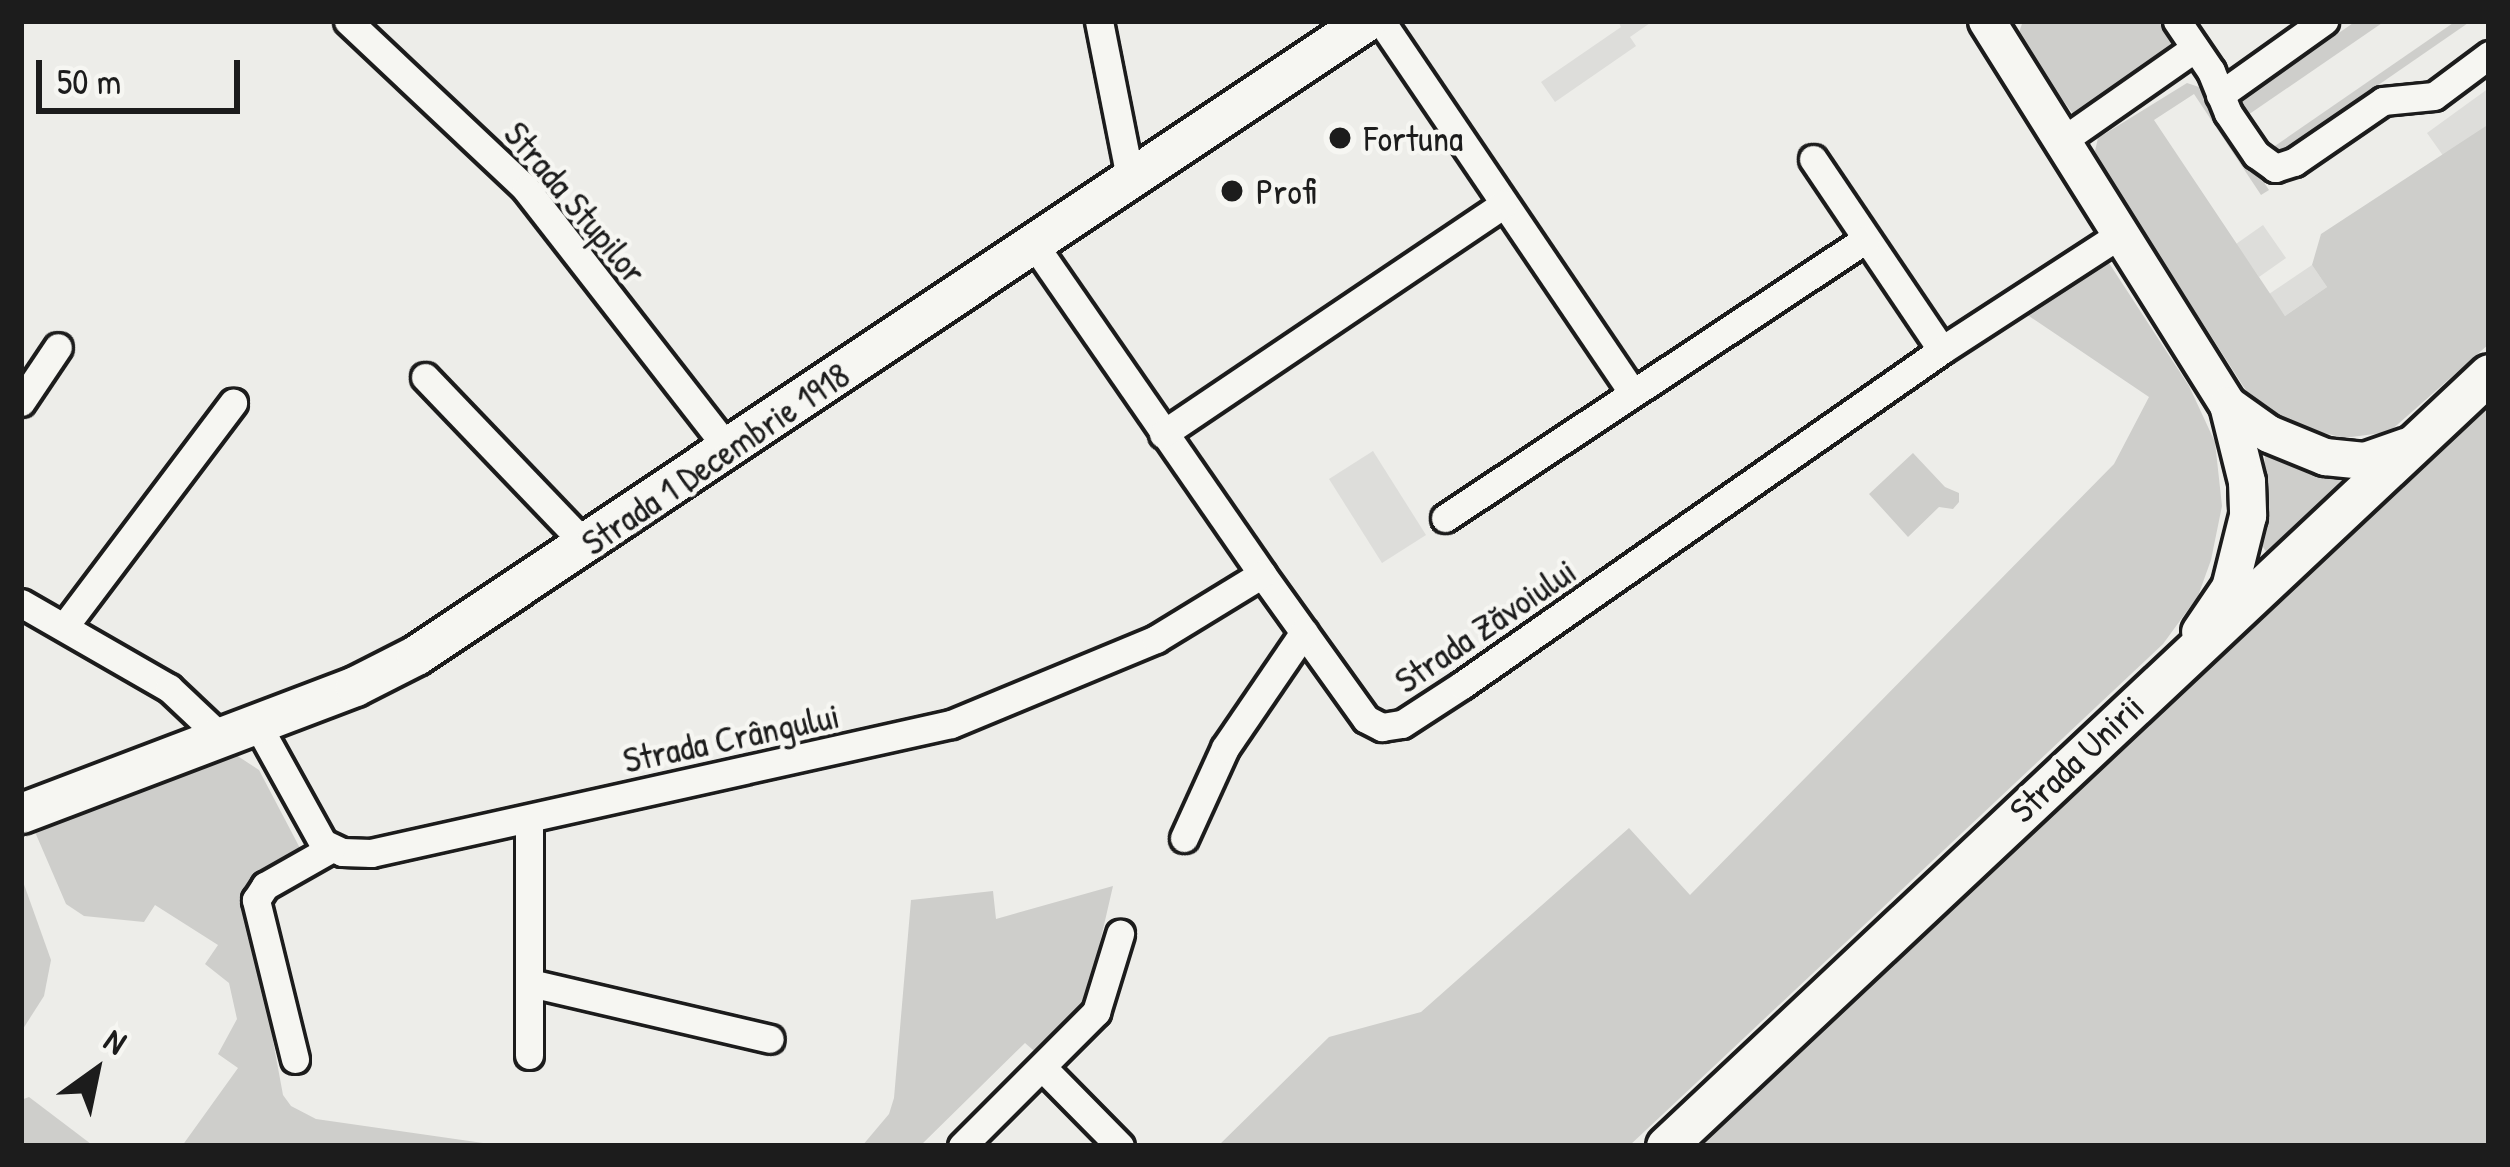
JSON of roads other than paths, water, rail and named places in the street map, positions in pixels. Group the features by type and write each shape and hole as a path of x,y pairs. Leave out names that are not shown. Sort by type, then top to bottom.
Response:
{"main road":[{"name":"Strada 1 Decembrie 1918","path":"21,813 403,662 1366,21"},
{"name":"Strada Unirii","path":"1666,1146 2489,374"}],"street":[{"name":"Strada Stupilor","path":"348,21 526,189 729,449"},
{"path":"1100,21 1130,178"},
{"path":"1381,21 1633,393"},
{"path":"2176,21 2262,160 2285,166 2383,101 2432,98 2489,56"},
{"path":"2220,95 2324,21"},
{"path":"1997,24 2062,142 2228,405 2247,482 2242,551 2230,588 2176,663"},
{"path":"2062,142 2195,48"},
{"path":"1813,159 1942,350"},
{"path":"1162,434 1504,204"},
{"name":"Strada Zăvoiului","path":"1034,243 1162,434 1366,719 1382,727 1402,724 1942,350 2119,235"},
{"path":"1445,518 1866,239"},
{"path":"21,402 58,347"},
{"path":"425,377 585,544"},
{"path":"64,627 233,404"},
{"path":"2228,405 2269,434 2325,457 2365,461 2414,444"},
{"name":"Strada Crângului","path":"332,848 371,853 951,724 1156,639 1262,574"},
{"path":"21,603 239,730 316,834 332,848 265,886 256,900 295,1059"},
{"path":"1184,838 1225,748 1304,632"},
{"path":"529,819 529,1055"},
{"path":"962,1146 1096,1012 1120,934"},
{"path":"530,983 770,1039"},
{"path":"1042,1067 1120,1146"}],"place":[{"name":"Fortuna","path":"1340,138"},
{"name":"Profi","path":"1232,191"}]}
